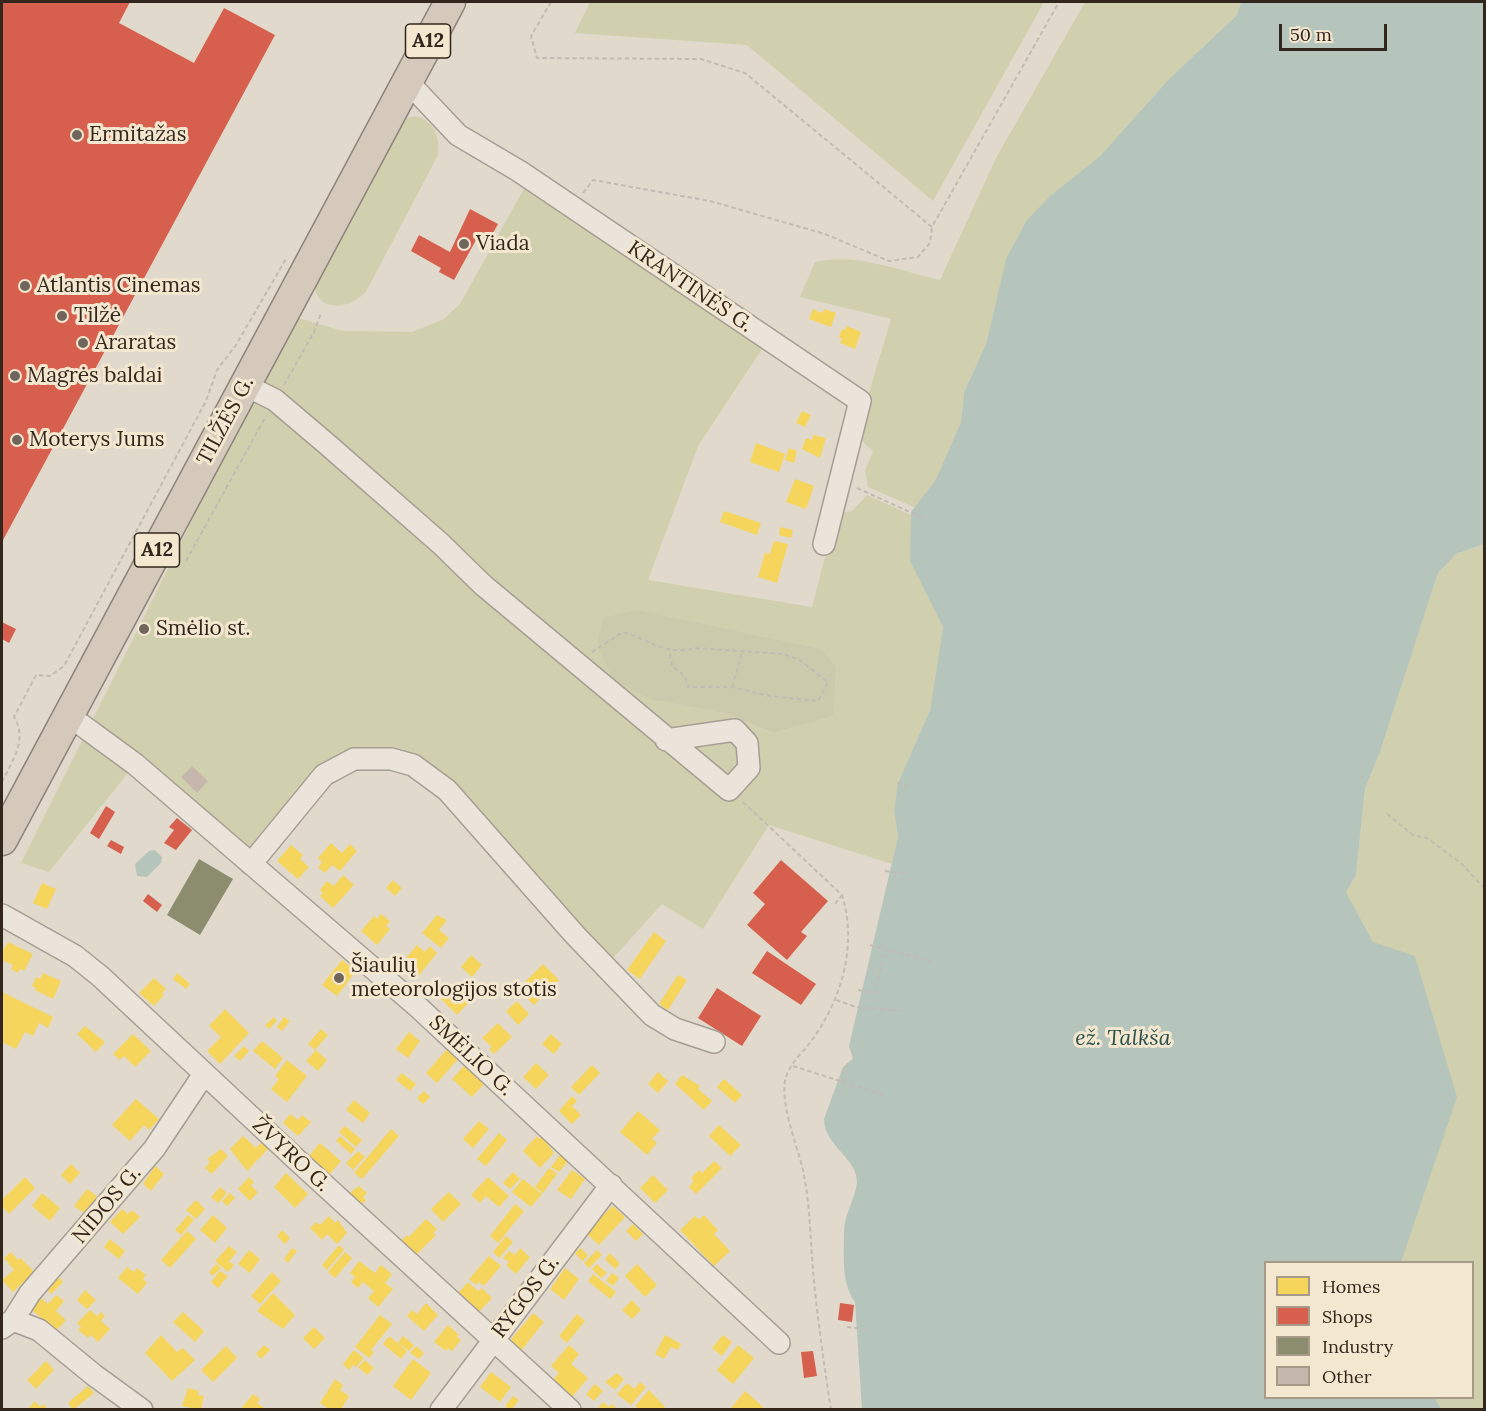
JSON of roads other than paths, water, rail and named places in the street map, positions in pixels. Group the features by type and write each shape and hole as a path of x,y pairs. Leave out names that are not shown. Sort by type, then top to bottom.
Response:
{"highway":[{"name":"TILŽĖS G.","path":"2,840 450,2"}],"street":[{"name":"KRANTINĖS G.","path":"407,81 458,135 519,171 860,402 824,544"},
{"path":"245,385 275,400 441,543 483,585 666,740 729,790 749,768 747,743 735,730 666,740"},
{"name":"SMĖLIO G.","path":"68,715 135,764 418,1007 779,1343"},
{"path":"251,864 324,775 354,759 391,759 413,765 447,790 575,935 652,1015 675,1029 714,1042"},
{"name":"ŽVYRO G.","path":"2,915 75,956 100,976 570,1410"},
{"name":"NIDOS G.","path":"7,1324 30,1293 154,1149 204,1074"},
{"name":"RYGOS G.","path":"441,1410 611,1185"},
{"path":"7,1324 39,1330 94,1375 142,1410"}],"water":[{"name":"ež. Talkša","path":"1241,2 1484,2 1484,544 1456,554 1438,573 1380,752 1365,789 1356,875 1346,892 1373,942 1415,956 1457,1097 1401,1261 1264,1261 1264,1399 1436,1399 1441,1409 862,1409 855,1302 847,1286 844,1259 844,1226 856,1189 856,1174 829,1137 824,1119 843,1067 853,1059 849,1046 898,837 894,810 898,783 930,710 943,627 910,561 911,512 935,481 961,422 964,392 986,344 1006,259 1026,221 1050,196 1100,156 1169,79 1237,15"},
{"path":"155,850 162,857 161,863 147,877 137,876 135,864 149,851"}],"place":[{"name":"Ermitažas","path":"77,135"},
{"name":"Viada","path":"464,244"},
{"name":"Atlantis Cinemas","path":"25,286"},
{"name":"Tilžė","path":"62,316"},
{"name":"Araratas","path":"83,343"},
{"name":"Magrės baldai","path":"15,376"},
{"name":"Moterys Jums","path":"17,440"},
{"name":"Smėlio st.","path":"144,629"},
{"name":"Šiaulių meteorologijos stotis","path":"339,978"}]}
